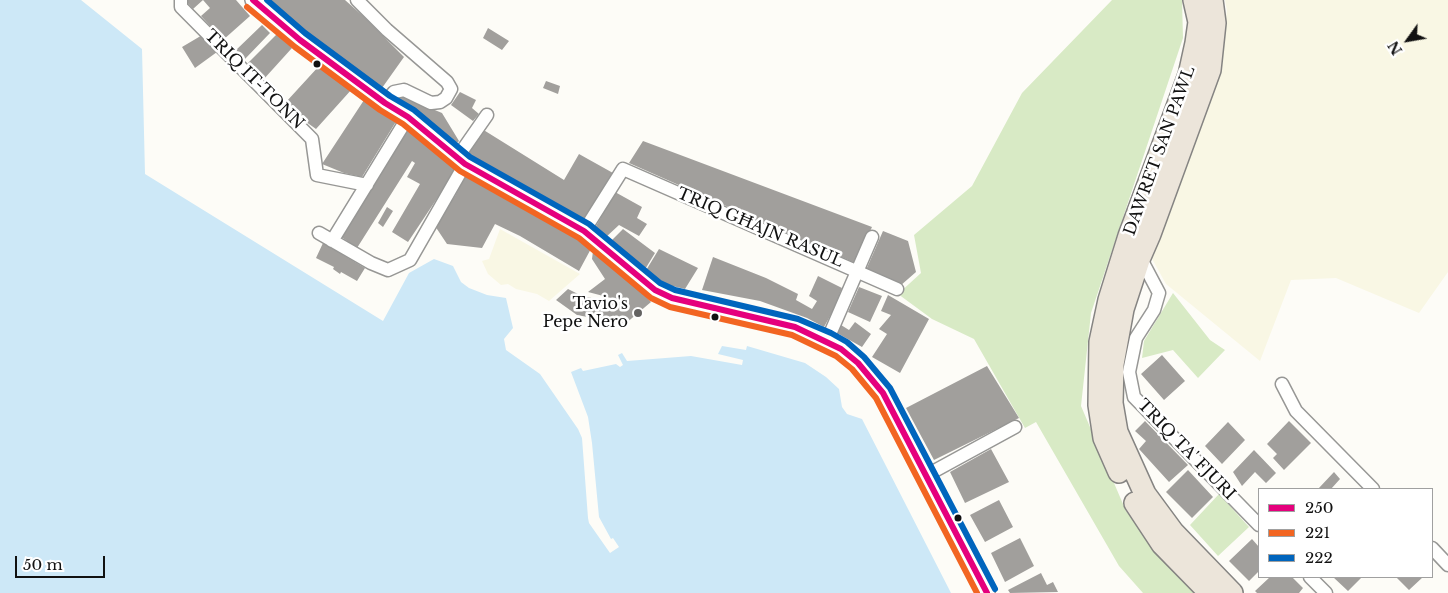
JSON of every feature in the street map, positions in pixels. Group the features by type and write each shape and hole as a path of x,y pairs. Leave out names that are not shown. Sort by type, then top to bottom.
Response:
{"highway":[{"name":"DAWRET SAN PAWL","path":"1194,0 1199,22 1189,74 1129,236 1109,300 1100,342 1098,369 1099,405 1104,438 1135,504 1162,544 1210,593"},
{"name":"DAWRET SAN PAWL","path":"1212,0 1215,23 1210,70 1154,225 1140,257 1123,309 1113,364 1112,403 1118,432 1145,494 1173,532 1232,593"}],"street":[{"name":"TRIQ IT-TONN","path":"181,0 181,7 312,139 317,175 367,185"},
{"path":"253,0 300,40 408,118 461,161 584,231 655,290 672,298 795,327 841,349 858,362 883,393 928,475 987,593"},
{"path":"357,0 387,30 447,82 451,89 446,98 440,102 431,103 404,90 394,92 385,103"},
{"path":"319,233 371,263 388,270 410,260 487,115"},
{"path":"332,241 408,118"},
{"name":"TRIQ GĦAJN RASUL","path":"584,231 623,169 897,289"},
{"path":"827,342 872,237"},
{"name":"DAWRET SAN PAWL","path":"1109,300 1127,268 1140,257"},
{"name":"TRIQ TA' FJURI","path":"1140,257 1159,293 1154,310 1136,338 1129,372 1134,397 1258,524"},
{"path":"1130,288 1138,282 1148,286 1154,310"},
{"path":"1282,384 1296,411 1372,488"},
{"path":"928,475 1015,427"},
{"path":"1433,549 1448,564"},
{"path":"1311,578 1326,593"}],"shaded area":[{"path":"1225,0 1448,0 1448,272 1419,313 1336,278 1291,280 1260,361 1166,284 1151,257 1220,59 1227,11"},
{"path":"500,229 580,274 549,301 537,294 516,289 508,284 501,285 488,274 482,261 489,259"}],"green space":[{"path":"1112,0 1182,0 1183,38 1091,313 1081,406 1126,511 1170,565 1197,593 1143,593 1119,566 1036,422 1025,428 974,339 932,319 898,294 921,273 914,235 972,186 1022,93"},
{"path":"1173,293 1210,340 1225,350 1198,378 1173,350 1142,358 1144,341"},
{"path":"1219,494 1249,527 1218,556 1190,525"}],"water":[{"path":"0,0 81,0 142,49 145,174 383,321 409,273 434,259 453,266 461,282 469,288 487,295 506,298 513,328 504,339 506,350 540,374 578,429 582,438 589,523 610,553 619,547 613,538 611,539 599,517 588,417 571,372 581,368 583,371 616,364 620,367 623,365 618,355 622,353 627,361 691,356 742,365 743,360 718,354 722,346 746,350 747,346 805,363 826,377 839,389 842,407 847,414 862,419 951,593 0,593"}],"building":[{"path":"185,0 203,0 193,9"},
{"path":"203,0 236,0 250,16 223,40 201,16 210,8"},
{"path":"269,0 345,0 404,57 382,88 289,21"},
{"path":"262,25 270,33 244,60 235,51"},
{"path":"488,28 509,41 502,50 483,38"},
{"path":"204,34 217,52 195,68 182,47"},
{"path":"277,34 292,48 263,80 247,64"},
{"path":"319,66 352,89 316,129 295,114 286,102"},
{"path":"546,81 560,86 558,94 543,88"},
{"path":"460,92 476,100 472,108 479,114 473,121 451,105"},
{"path":"402,93 418,103 442,113 459,141 453,147 396,100"},
{"path":"366,97 397,120 362,177 344,173 322,164"},
{"path":"408,127 458,167 408,242 392,232 420,184 407,177 415,163 412,161 357,248 340,236"},
{"path":"482,129 564,180 579,154 613,173 582,223 468,155"},
{"path":"643,141 872,227 855,263 629,163"},
{"path":"472,174 593,245 579,271 520,236 495,224 482,248 447,244 435,226 455,196 465,176"},
{"path":"615,192 642,207 637,218 647,224 639,236 619,225 605,238 595,228"},
{"path":"387,207 393,211 383,227 378,223"},
{"path":"623,229 655,253 644,271 628,260 610,242"},
{"path":"883,231 908,241 916,272 900,286 866,270"},
{"path":"323,243 365,268 357,281 341,272 340,274 333,269 334,267 316,258"},
{"path":"597,247 651,302 625,324 577,315 556,300 568,289 582,296 610,302 615,299 588,292 605,279 592,259 593,251"},
{"path":"659,249 698,268 685,289 664,284 645,272"},
{"path":"713,257 766,278 798,294 796,300 812,309 817,301 809,296 818,276 842,288 834,309 824,327 807,318 760,301 702,290"},
{"path":"859,287 882,296 870,322 848,312"},
{"path":"888,295 929,319 900,373 872,357 887,334 879,329 891,315 881,311"},
{"path":"855,322 871,334 862,347 837,333 841,325 849,330"},
{"path":"1162,355 1185,381 1164,400 1141,374"},
{"path":"987,366 1019,418 934,460 906,408"},
{"path":"1145,421 1188,465 1169,482 1139,449 1146,441 1135,431"},
{"path":"1289,421 1311,443 1284,470 1273,458 1277,454 1267,444"},
{"path":"1228,422 1245,440 1222,464 1205,446"},
{"path":"991,449 1009,482 965,503 950,472"},
{"path":"1254,450 1276,473 1266,483 1255,472 1242,486 1233,472"},
{"path":"1188,470 1213,497 1192,518 1166,492"},
{"path":"1334,472 1340,479 1332,488 1319,488"},
{"path":"999,500 1013,527 985,542 970,515"},
{"path":"1020,538 1034,566 1005,582 991,553"},
{"path":"1252,539 1258,546 1258,572 1249,581 1229,561"},
{"path":"1041,573 1047,585 1053,582 1058,592 1010,593 1008,590"},
{"path":"1269,578 1293,578 1303,588 1299,593 1257,593 1255,591"},
{"path":"1334,578 1361,578 1348,591"},
{"path":"1397,578 1422,578 1409,590"}],"transit line":[{"name":"250","path":"253,0 300,40 385,103 408,117 465,164 584,231 655,290 672,298 795,327 841,349 858,363 883,393 987,593"},
{"name":"222","path":"267,0 305,33 390,96 414,110 470,157 589,224 660,283 675,290 798,319 847,342 864,357 890,388 995,589"},
{"name":"221","path":"247,7 295,47 380,110 403,124 460,171 579,238 651,298 670,307 792,335 836,356 852,369 876,398 977,593"}],"place":[{"name":"Tavio's Pepe Nero","path":"638,313"}]}
